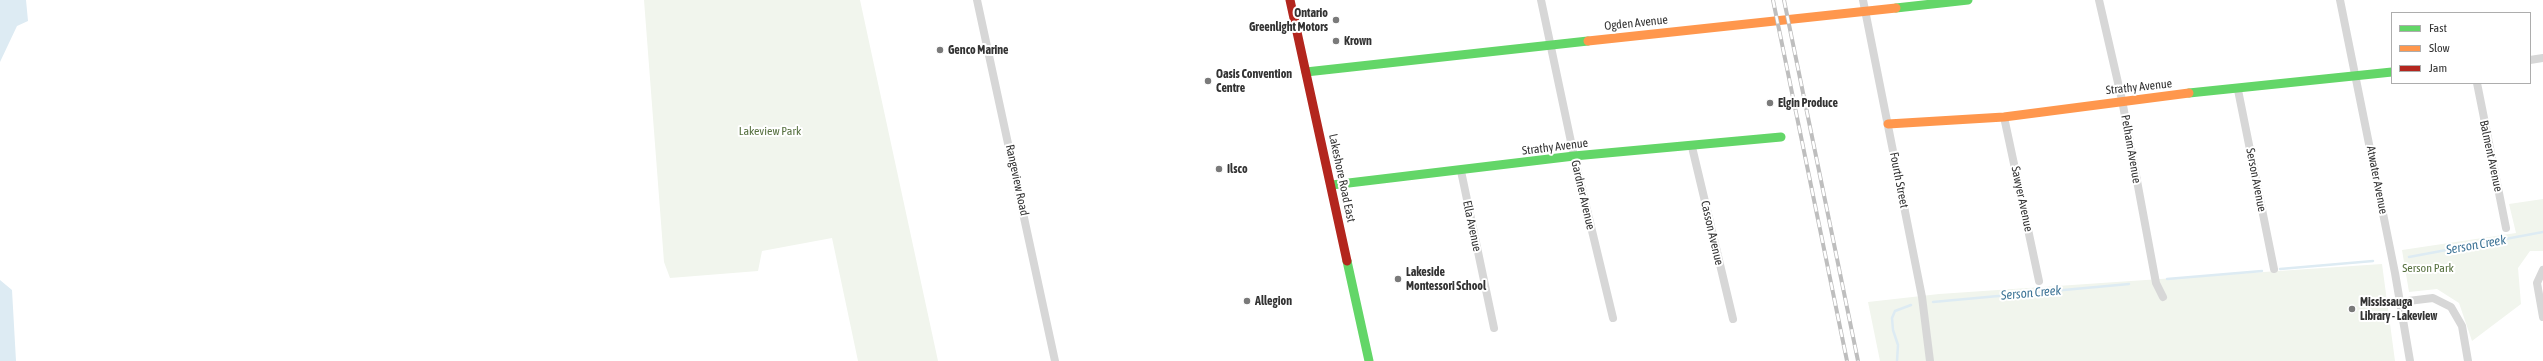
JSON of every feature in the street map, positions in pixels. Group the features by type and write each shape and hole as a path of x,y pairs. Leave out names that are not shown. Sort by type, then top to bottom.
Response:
{"street":[{"name":"Rangeview Road","path":"977,0 1055,361"},
{"name":"Lakeshore Road East","path":"1290,0 1332,185 1369,361"},
{"name":"Gardner Avenue","path":"1541,0 1574,156 1613,318"},
{"name":"Fourth Street","path":"1863,0 1922,297 1930,361"},
{"name":"Ogden Avenue","path":"1306,72 1551,44 1968,0"},
{"name":"Pelham Avenue","path":"2099,0 2122,100 2156,283 2163,297"},
{"name":"Atwater Avenue","path":"2340,0 2356,75 2410,361"},
{"path":"2531,60 2543,58"},
{"name":"Strathy Avenue","path":"1888,124 2004,117 2122,100 2238,90 2391,72"},
{"name":"Balment Avenue","path":"2476,84 2506,228"},
{"name":"Serson Avenue","path":"2238,90 2274,269"},
{"name":"Sawyer Avenue","path":"2004,117 2039,281"},
{"name":"Strathy Avenue","path":"1332,185 1461,171 1574,156 1692,147 1781,137"},
{"name":"Casson Avenue","path":"1692,147 1733,319"},
{"name":"Ella Avenue","path":"1461,171 1494,328"},
{"path":"2543,270 2537,283 2543,317"},
{"path":"2400,302 2433,298 2451,307 2462,326 2468,361"}],"green space":[{"name":"Lakeview Park","path":"644,0 860,0 938,361 858,361 832,238 762,251 758,271 670,278 664,262"},
{"path":"2543,199 2543,251 2530,251 2518,268 2521,304 2472,341 2459,303 2437,289 2409,292 2402,250 2516,233 2509,204"},
{"name":"Serson Park","path":"2382,264 2395,361 1880,361 1868,302 1939,294"}],"shaded area":[{"path":"0,0 26,0 28,21 17,26 0,62"},
{"path":"0,280 12,290 16,361 0,361"}],"waterway":[{"name":"Serson Creek","path":"2409,257 2543,232"},
{"name":"Serson Creek","path":"2280,269 2373,261"},
{"name":"Serson Creek","path":"2167,279 2262,271"},
{"name":"Serson Creek","path":"1933,302 2129,284"},
{"name":"Serson Creek","path":"1897,361 1898,345 1893,330 1892,318 1895,311 1911,305"}],"railway":[{"path":"1773,0 1847,361"},
{"path":"1784,0 1858,361"}],"traffic: fast":[{"path":"1896,8 1968,0"},
{"path":"1306,72 1588,41"},
{"path":"2189,93 2391,72"},
{"path":"1332,185 1574,156 1781,137"},
{"path":"1347,261 1369,361"}],"traffic: slow":[{"path":"1588,41 1896,8"},
{"path":"1888,124 2004,117 2189,93"}],"traffic: jam":[{"path":"1290,0 1347,261"}],"place":[{"name":"Ontario Greenlight Motors","path":"1336,20"},
{"name":"Krown","path":"1336,41"},
{"name":"Genco Marine","path":"940,50"},
{"name":"Oasis Convention Centre","path":"1208,81"},
{"name":"Elgin Produce","path":"1770,103"},
{"name":"Ilsco","path":"1219,169"},
{"name":"Lakeside Montessori School","path":"1398,279"},
{"name":"Allegion","path":"1247,301"},
{"name":"Mississauga Library - Lakeview","path":"2352,309"}]}
